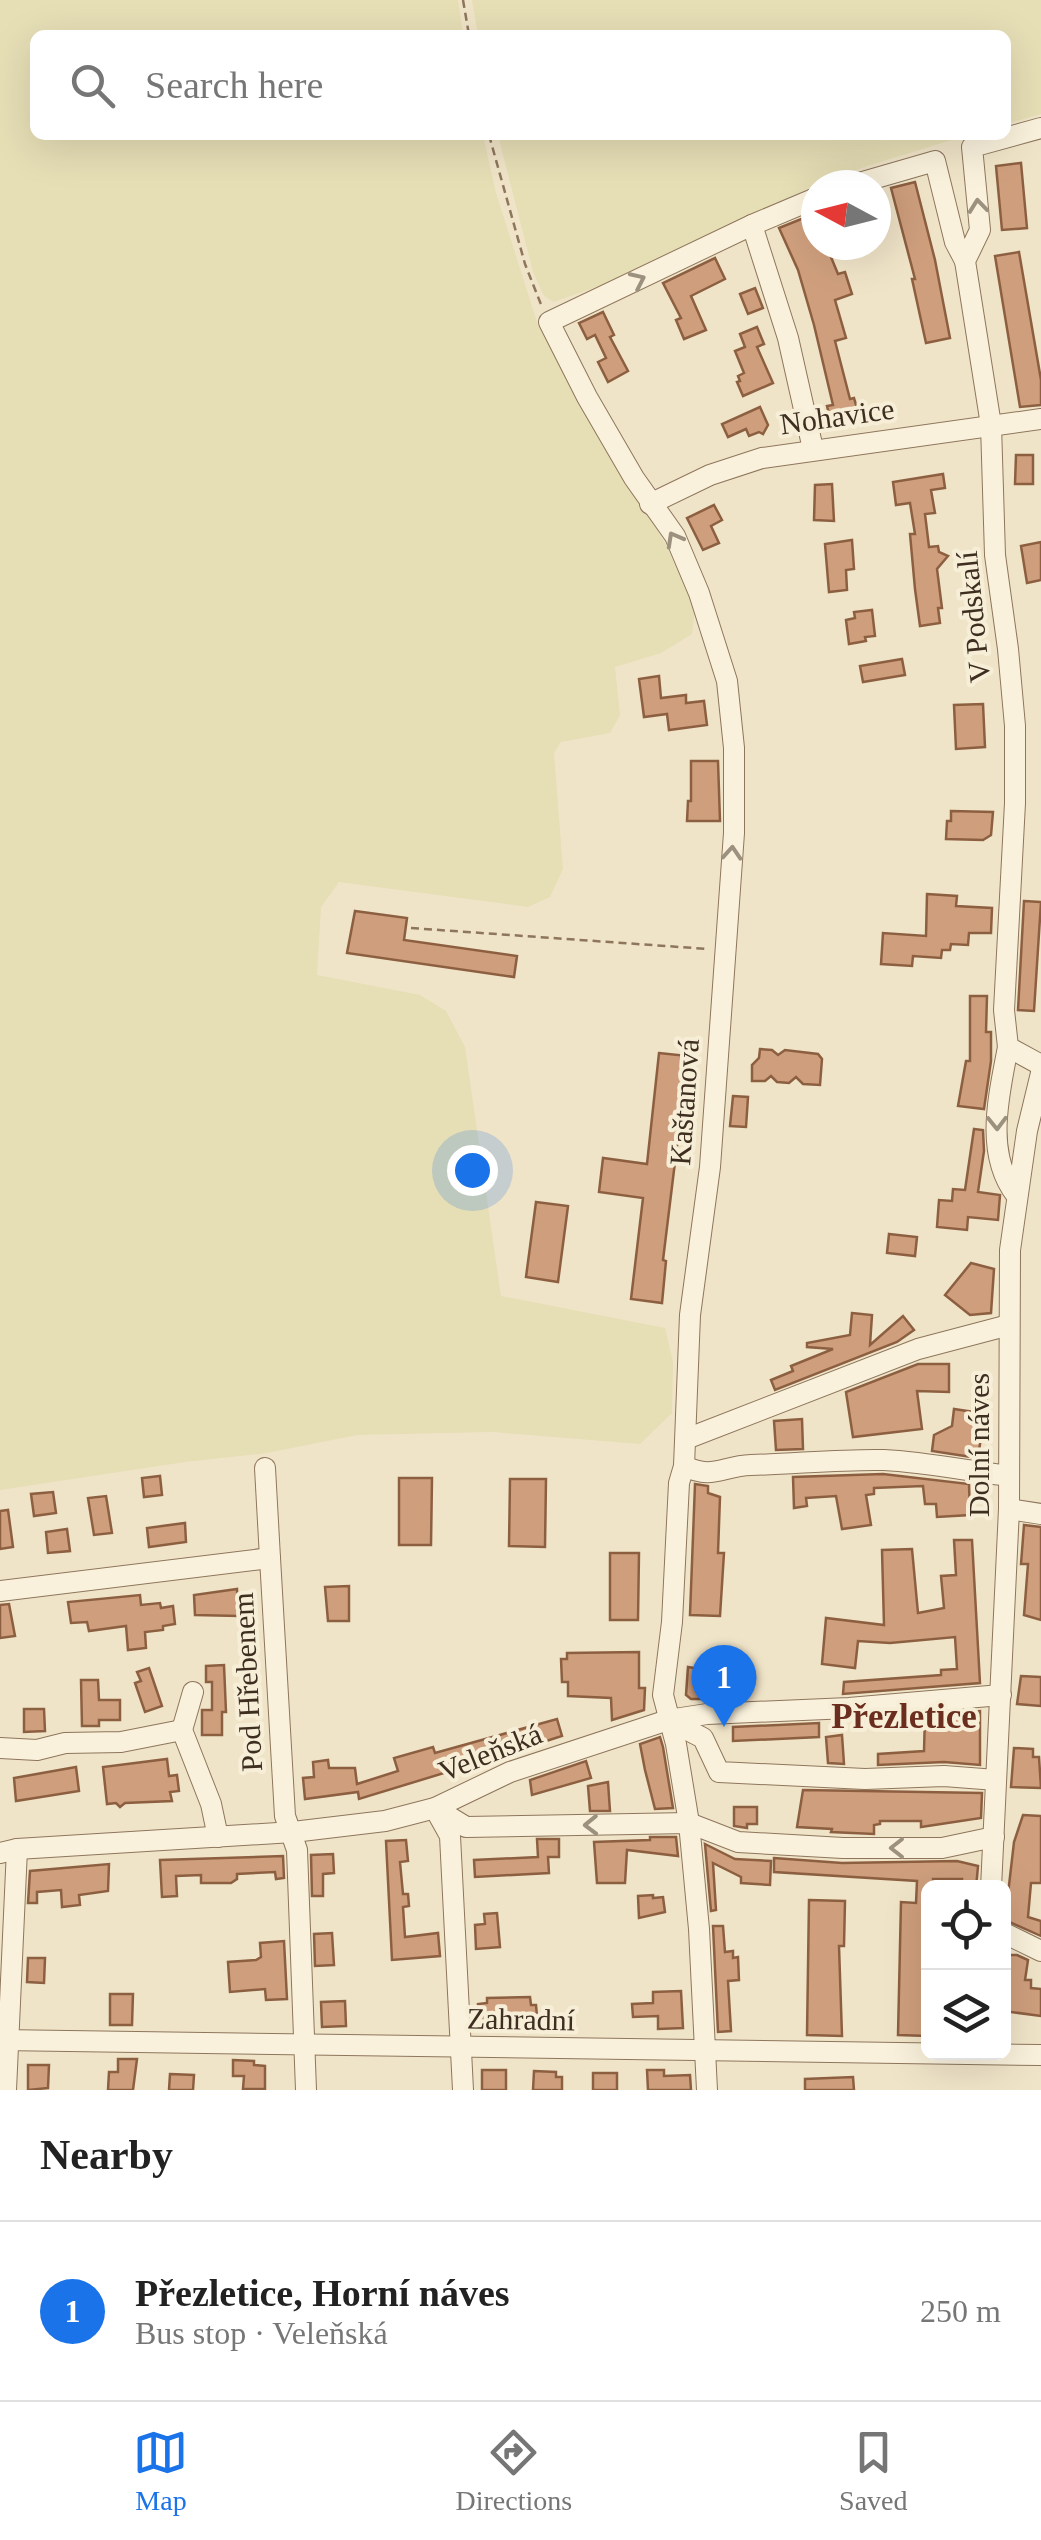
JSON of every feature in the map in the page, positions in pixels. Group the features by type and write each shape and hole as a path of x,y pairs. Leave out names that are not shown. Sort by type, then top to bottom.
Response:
{"street":[{"name":"V Podskalí","path":"1011,137 1041,128"},
{"name":"V Podskalí","path":"1000,140 972,148 980,230 965,262 991,425 995,555 1015,726 1015,804 1004,1010 1008,1047 996,1125 1004,1180 1016,1195"},
{"path":"891,173 934,160 955,242 965,262"},
{"path":"549,322 801,204"},
{"path":"752,225 788,338 813,449"},
{"name":"Kaštanová","path":"549,322 588,398 650,504 674,536 699,593 727,681 735,792 710,1167 690,1315 686,1440 679,1483 672,1622 663,1694 689,1823 707,2090"},
{"name":"Nohavice","path":"650,504 710,475 762,458 1041,419"},
{"path":"1008,1047 1041,1069"},
{"name":"Dolní náves","path":"992,1880 1009,1509 1010,1250 1016,1195 1041,1069"},
{"path":"686,1440 918,1349 1008,1325"},
{"path":"684,1466 698,1473 715,1474 723,1469 754,1465 884,1460 1008,1476"},
{"path":"265,1468 270,1558"},
{"path":"1009,1509 1041,1514"},
{"name":"Pod Hřebenem","path":"0,1591 270,1558 285,1816 298,1850 306,2090"},
{"path":"193,1692 182,1730 211,1804 218,1837"},
{"name":"Veleňská","path":"9,1851 293,1832 385,1820 434,1808 510,1772 668,1720 707,1714 849,1708 1000,1695"},
{"path":"668,1720 703,1738 719,1772 996,1780"},
{"path":"0,1748 37,1750 64,1743 121,1742 182,1730"},
{"path":"434,1808 466,1827 689,1823 738,1842 843,1848 942,1848 994,1837"},
{"path":"434,1808 450,1836 462,2090"},
{"path":"6,2090 3,2040 9,1851"},
{"path":"1011,1935 1041,1950"},
{"name":"Zahradní","path":"3,2040 1041,2055"}],"path":[{"path":"463,0 467,30"},
{"path":"490,140 524,264 549,322"},
{"path":"410,928 724,950"}],"shaded area":[{"path":"0,0 458,0 462,30 30,30 30,140 484,140 496,193 537,322 604,445 665,543 695,608 692,634 661,653 615,667 620,715 610,733 561,742 554,753 563,869 550,897 528,907 339,882 321,907 317,975 420,995 446,1011 465,1047 501,1296 665,1328 673,1362 672,1413 640,1444 493,1432 357,1435 267,1453 0,1490"},
{"path":"472,0 1041,0 1041,114 1011,123 1011,30 477,30"},
{"path":"499,140 952,140 856,170 801,170 801,192 613,281 554,302 544,296 533,272"}],"building":[{"path":"1021,163 1027,228 1002,230 996,166"},
{"path":"915,182 950,338 926,343 915,279 891,188"},
{"path":"801,219 801,260 832,260 838,274 845,272 852,294 835,300 846,338 835,341 850,399 854,398 860,419 832,426 827,406 833,405 814,325 798,270 779,228"},
{"path":"1019,252 1041,380 1041,405 1020,407 995,256"},
{"path":"715,258 725,279 691,296 706,330 684,339 676,320 681,318 663,283"},
{"path":"755,288 763,308 748,314 740,294"},
{"path":"603,312 614,335 610,337 628,371 608,382 598,362 606,358 595,335 587,339 579,323"},
{"path":"757,327 764,344 757,347 773,383 743,396 737,382 744,373 735,351 745,347 740,334"},
{"path":"760,407 768,425 763,434 749,436 746,429 728,437 722,424"},
{"path":"1016,455 1033,455 1033,484 1015,484"},
{"path":"943,474 945,488 931,490 935,513 925,514 929,547 938,546 939,552 948,556 937,569 940,623 920,626 910,503 896,505 893,482"},
{"path":"832,484 834,521 814,520 815,485"},
{"path":"714,505 722,520 711,526 719,543 703,550 687,518"},
{"path":"852,540 854,569 846,570 847,590 829,592 825,544"},
{"path":"1041,542 1041,580 1027,583 1021,546"},
{"path":"872,610 875,636 849,644 846,620 855,618 854,612"},
{"path":"902,659 905,675 863,682 860,666"},
{"path":"659,676 661,698 686,695 686,703 704,701 707,725 669,730 667,714 644,717 639,679"},
{"path":"983,704 985,747 956,749 954,705"},
{"path":"691,761 718,761 720,821 687,821"},
{"path":"951,811 993,812 991,835 983,840 946,839"},
{"path":"927,894 957,896 956,906 992,908 991,933 969,933 968,945 951,944 950,950 942,950 941,958 913,956 912,966 881,964 883,933 926,936"},
{"path":"1024,901 1041,902 1034,1011 1018,1010"},
{"path":"355,911 407,918 404,940 517,956 514,977 347,953"},
{"path":"970,996 987,996 986,1032 991,1032 991,1061 984,1109 958,1106 966,1061 970,1061"},
{"path":"760,1049 778,1055 785,1050 818,1054 822,1059 820,1085 803,1084 796,1077 789,1083 777,1082 771,1076 765,1081 752,1081 752,1065 759,1058"},
{"path":"659,1053 688,1056 663,1260 666,1261 662,1303 631,1299 643,1198 599,1192 603,1158 647,1164"},
{"path":"733,1096 748,1097 746,1127 730,1126"},
{"path":"974,1129 983,1130 978,1192 1000,1195 998,1220 968,1217 967,1230 937,1227 939,1200 952,1201 953,1189 965,1190"},
{"path":"536,1202 568,1206 558,1282 526,1277"},
{"path":"889,1234 917,1237 915,1256 887,1253"},
{"path":"971,1263 994,1269 991,1313 970,1315 945,1295"},
{"path":"852,1313 872,1315 870,1345 903,1316 914,1330 897,1342 775,1390 771,1380 793,1371 791,1366 833,1349 807,1347 807,1343 850,1335"},
{"path":"918,1364 949,1364 949,1392 917,1391 922,1429 853,1437 846,1392"},
{"path":"978,1380 989,1382 978,1458 932,1451 934,1435 952,1426 954,1409 974,1412"},
{"path":"802,1419 803,1449 776,1450 774,1421"},
{"path":"883,1474 969,1484 970,1515 937,1517 936,1504 925,1504 923,1486 874,1488 874,1494 866,1495 871,1525 842,1529 836,1496 806,1498 807,1506 794,1508 793,1477"},
{"path":"160,1476 162,1495 144,1497 142,1478"},
{"path":"399,1478 432,1478 431,1545 399,1545"},
{"path":"510,1479 546,1479 545,1547 509,1546"},
{"path":"695,1484 708,1486 708,1493 720,1497 718,1553 724,1553 720,1616 690,1615"},
{"path":"53,1492 56,1513 34,1516 31,1494"},
{"path":"106,1496 112,1533 94,1535 88,1498"},
{"path":"8,1510 13,1547 0,1549 0,1511"},
{"path":"185,1523 186,1542 149,1547 147,1528"},
{"path":"1024,1525 1041,1527 1041,1620 1024,1615 1028,1564 1021,1564"},
{"path":"67,1529 70,1551 48,1553 46,1532"},
{"path":"954,1540 972,1540 980,1683 843,1694 844,1682 941,1675 941,1670 957,1669 955,1637 890,1643 858,1641 855,1668 822,1664 826,1618 884,1625 882,1550 912,1549 918,1613 944,1608 941,1576 956,1575"},
{"path":"610,1553 639,1553 638,1620 610,1620"},
{"path":"349,1586 349,1621 328,1621 325,1587"},
{"path":"237,1589 238,1616 195,1615 194,1595"},
{"path":"140,1595 141,1605 173,1606 175,1624 145,1632 146,1648 128,1650 126,1626 89,1631 87,1622 71,1623 68,1602"},
{"path":"9,1604 15,1636 0,1638 0,1605"},
{"path":"639,1652 639,1688 645,1688 644,1710 612,1720 611,1698 568,1696 568,1682 562,1682 561,1659 567,1659 567,1653"},
{"path":"224,1665 226,1712 222,1712 222,1735 202,1735 202,1710 212,1710 212,1682 206,1682 206,1666"},
{"path":"688,1667 719,1672 719,1699 691,1699 686,1695"},
{"path":"149,1668 162,1706 145,1712 135,1683 141,1681 137,1672"},
{"path":"1021,1676 1041,1677 1041,1706 1017,1704"},
{"path":"81,1680 98,1680 99,1700 120,1700 120,1720 99,1720 99,1726 82,1726"},
{"path":"24,1709 44,1709 45,1731 24,1732"},
{"path":"980,1711 980,1765 878,1765 878,1754 924,1751 925,1715"},
{"path":"557,1719 562,1736 506,1754 359,1799 358,1792 305,1799 303,1778 314,1777 313,1762 328,1760 329,1768 355,1768 357,1784 398,1771 394,1758 433,1747 435,1753"},
{"path":"819,1723 819,1737 733,1741 733,1727"},
{"path":"842,1735 844,1764 828,1763 826,1737"},
{"path":"660,1737 673,1808 655,1809 640,1744"},
{"path":"1014,1748 1033,1749 1033,1757 1039,1757 1041,1788 1011,1787"},
{"path":"167,1759 169,1776 177,1775 179,1791 170,1792 172,1801 125,1803 120,1807 107,1804 103,1767"},
{"path":"586,1761 591,1778 532,1795 530,1780"},
{"path":"76,1767 79,1791 16,1801 14,1778"},
{"path":"608,1782 610,1811 590,1811 588,1786"},
{"path":"803,1790 982,1793 981,1818 921,1827 921,1821 880,1821 874,1825 874,1834 797,1827"},
{"path":"734,1807 757,1807 757,1824 747,1824 747,1828 734,1826"},
{"path":"1023,1815 1041,1816 1041,1883 1031,1883 1028,1917 1041,1921 1041,1936 1011,1923 1014,1842"},
{"path":"676,1837 678,1856 627,1850 625,1883 597,1883 594,1842"},
{"path":"537,1839 559,1839 559,1857 548,1857 549,1873 475,1877 474,1860 538,1857"},
{"path":"406,1840 408,1861 400,1862 403,1894 408,1894 409,1906 403,1907 405,1937 438,1933 440,1956 392,1960 386,1841"},
{"path":"705,1844 735,1859 771,1861 770,1885 741,1883 741,1877 713,1863 716,1910 711,1911"},
{"path":"333,1854 334,1873 323,1874 323,1896 312,1896 311,1855"},
{"path":"283,1856 284,1878 276,1879 275,1872 237,1874 231,1883 201,1883 201,1875 176,1876 177,1896 162,1897 160,1860"},
{"path":"774,1858 842,1863 957,1861 978,1866 977,1880 921,1880 921,2036 898,2035 901,1902 916,1903 917,1881 774,1872"},
{"path":"109,1864 108,1891 79,1895 80,1905 62,1907 61,1890 37,1892 37,1903 28,1903 30,1871"},
{"path":"638,1896 663,1897 665,1912 639,1918"},
{"path":"809,1900 845,1901 844,1946 839,1946 842,2036 807,2035"},
{"path":"497,1913 500,1947 476,1949 475,1925 485,1924 484,1914"},
{"path":"713,1926 723,1926 725,1952 733,1951 733,1958 738,1957 739,1980 728,1981 731,2031 718,2032"},
{"path":"332,1933 334,1965 315,1966 314,1934"},
{"path":"284,1941 287,1999 266,2000 265,1989 230,1992 228,1962 256,1960 261,1957 260,1943"},
{"path":"1011,1955 1028,1960 1025,1980 1031,1980 1031,1988 1041,1989 1041,2016 1011,2012"},
{"path":"28,1958 45,1958 44,1983 27,1982"},
{"path":"681,1991 683,2028 658,2029 658,2016 633,2017 632,2004 653,2003 653,1992"},
{"path":"110,1994 133,1994 132,2025 110,2025"},
{"path":"530,1997 537,2016 570,2017 570,2032 480,2030 478,2004 487,2003 487,1998"},
{"path":"345,2001 346,2026 322,2027 321,2002"},
{"path":"118,2059 137,2059 133,2090 108,2090 109,2072 118,2072"},
{"path":"233,2060 265,2066 265,2089 243,2089 244,2076 233,2076"},
{"path":"28,2065 49,2065 48,2088 28,2090"},
{"path":"482,2070 506,2070 506,2090 482,2090"},
{"path":"647,2070 664,2070 664,2076 690,2075 691,2090 648,2090"},
{"path":"534,2071 556,2072 556,2077 562,2077 562,2090 533,2090"},
{"path":"593,2073 617,2073 617,2090 593,2090"},
{"path":"170,2074 194,2075 193,2090 169,2090"},
{"path":"853,2077 854,2090 805,2090 805,2079"}],"place":[{"name":"Přezletice, Horní náves","path":"724,1727"}],"district":[{"name":"Přezletice","path":"904,1716"}]}
